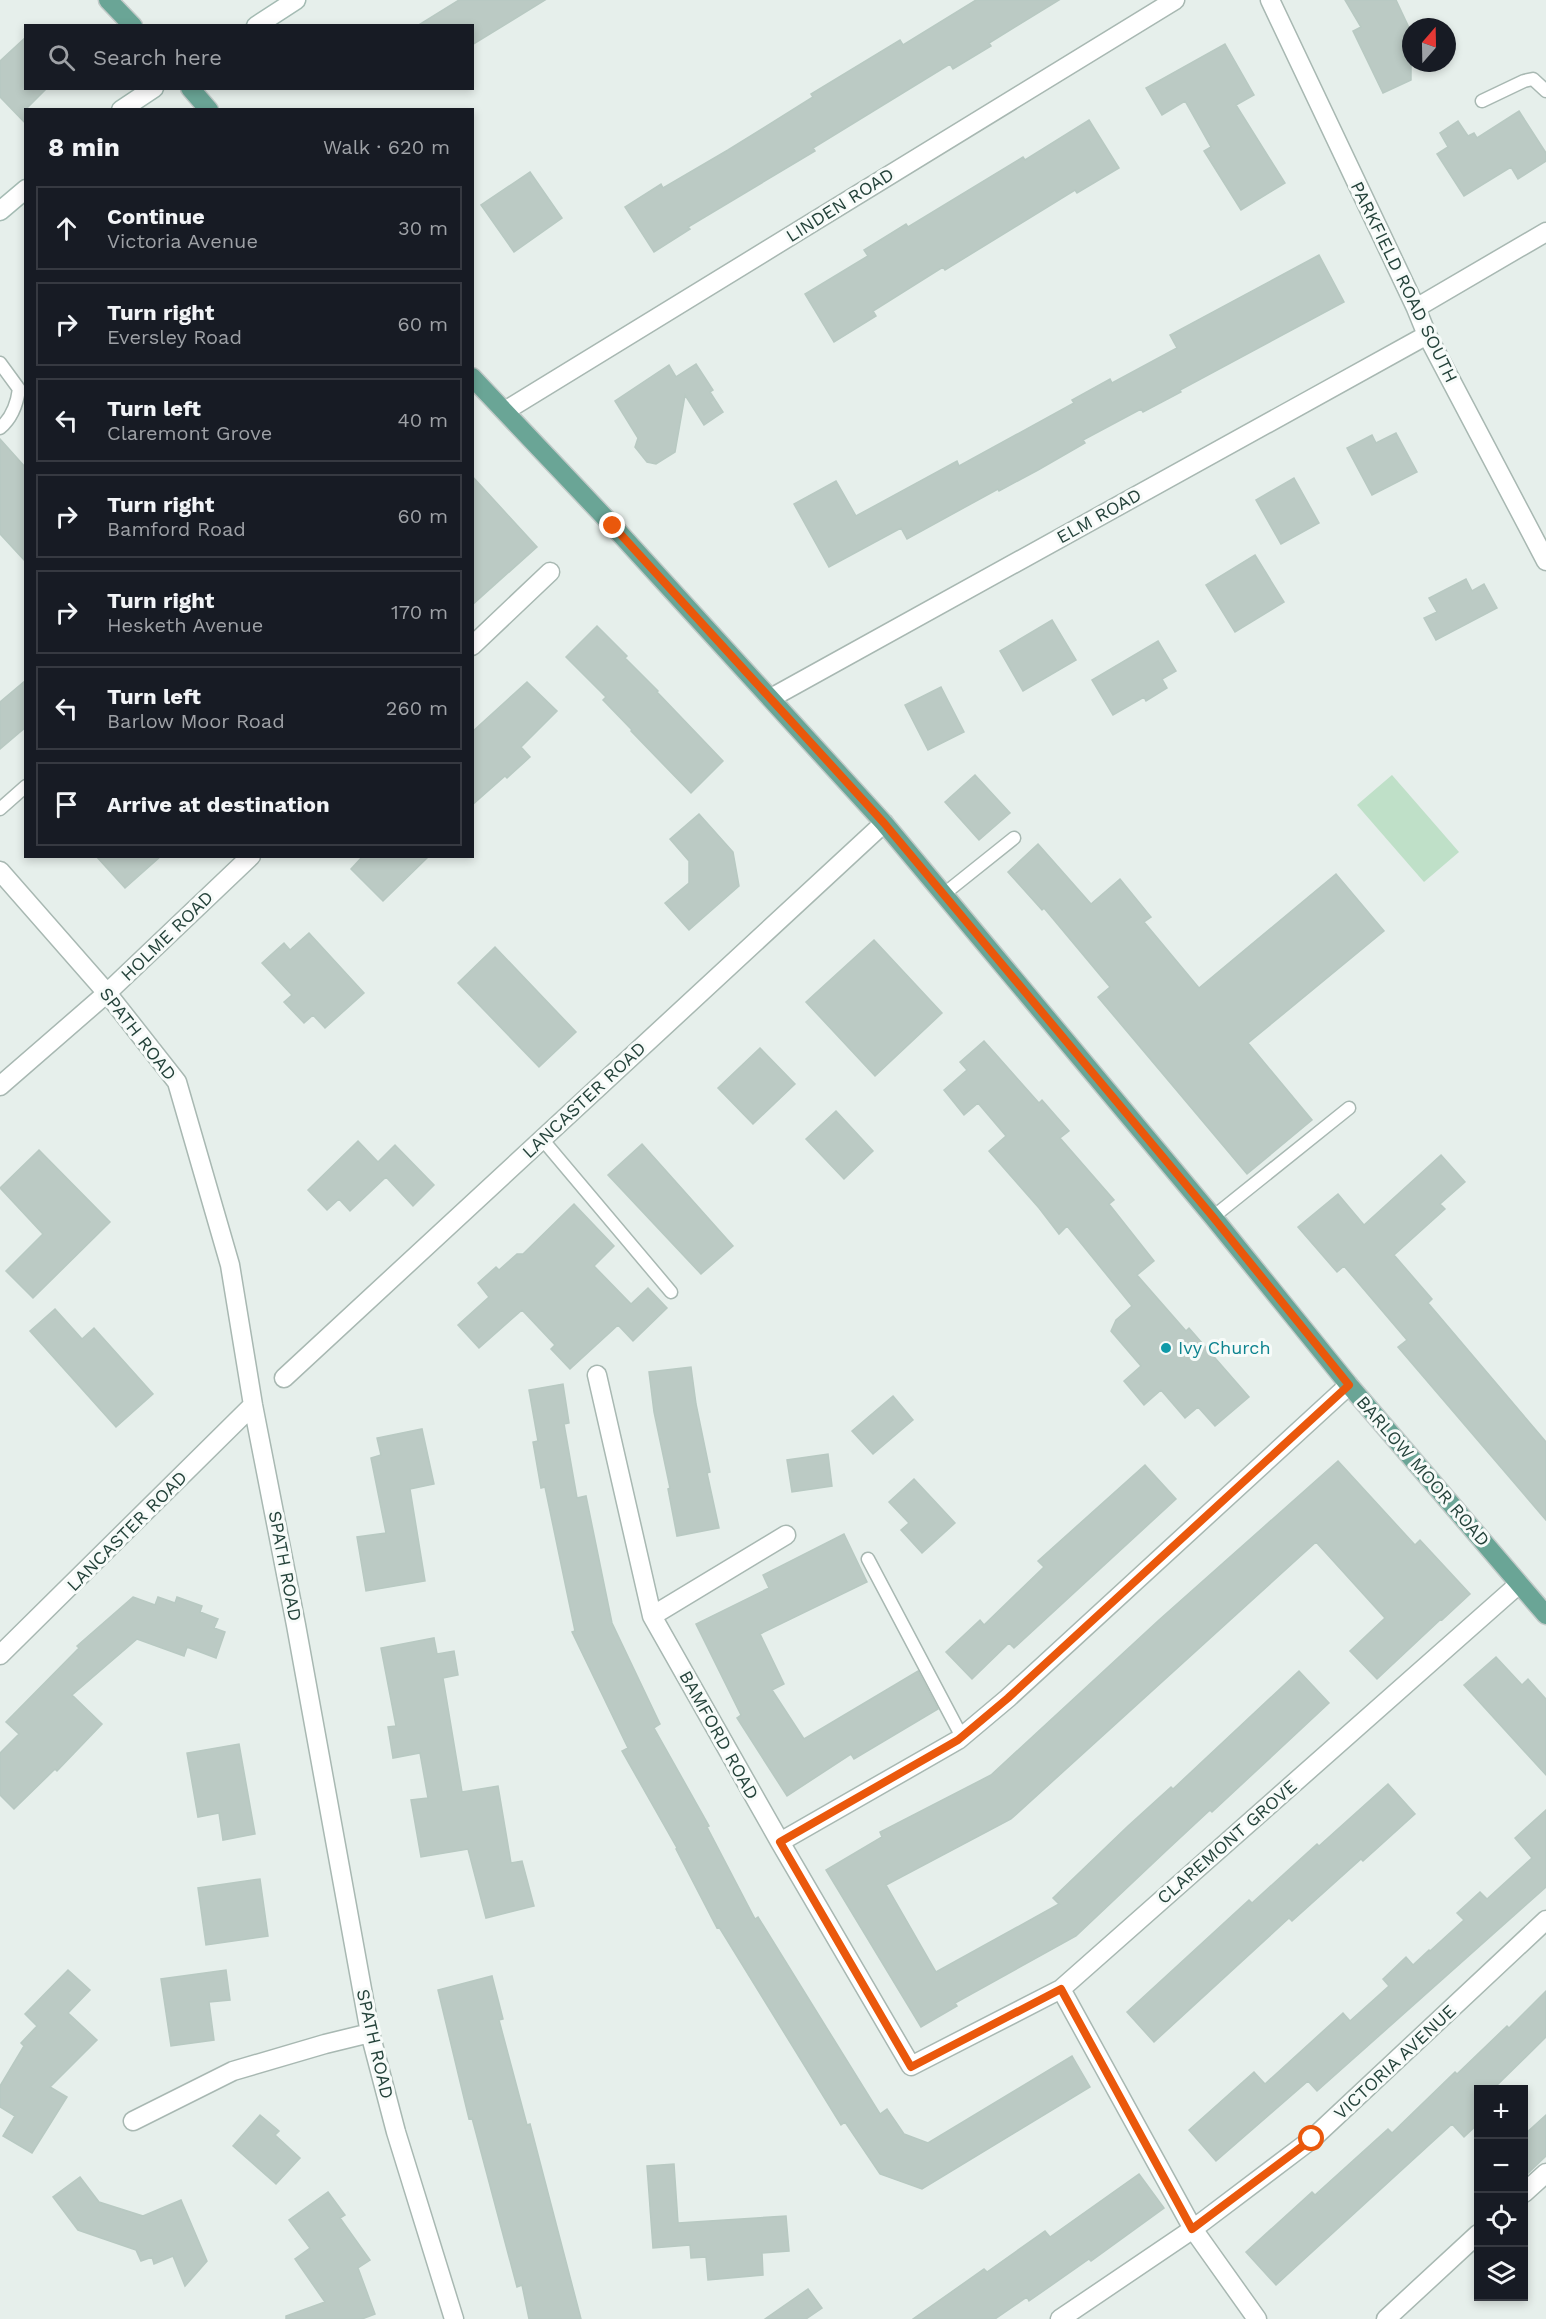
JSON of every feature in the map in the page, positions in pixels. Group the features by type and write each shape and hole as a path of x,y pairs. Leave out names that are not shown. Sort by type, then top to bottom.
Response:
{"main road":[{"path":"108,0 131,24"},
{"path":"192,90 207,108"},
{"name":"BARLOW MOOR ROAD","path":"474,379 884,823 1213,1217 1349,1385 1546,1615"}],"street":[{"path":"259,24 296,0"},
{"name":"LINDEN ROAD","path":"505,411 1175,0"},
{"name":"PARKFIELD ROAD SOUTH","path":"1270,0 1427,335 1546,561"},
{"path":"124,108 151,90"},
{"path":"0,211 24,191"},
{"path":"1416,308 1546,232"},
{"name":"ELM ROAD","path":"771,698 1427,335"},
{"path":"474,644 550,572"},
{"name":"LANCASTER ROAD","path":"284,1378 884,823"},
{"name":"HOLME ROAD","path":"0,1086 107,993 249,858"},
{"name":"SPATH ROAD","path":"0,871 107,993 177,1082 230,1265 253,1405 296,1625 370,2033 396,2132 454,2319"},
{"name":"BAMFORD ROAD","path":"597,1375 652,1616 911,2067"},
{"path":"780,1842 962,1737 1008,1698 1349,1385"},
{"name":"LANCASTER ROAD","path":"0,1655 253,1405"},
{"path":"652,1616 786,1535"},
{"name":"CLAREMONT GROVE","path":"911,2067 1061,1989 1519,1584"},
{"name":"VICTORIA AVENUE","path":"1060,2319 1192,2229 1312,2139 1546,1920"},
{"path":"1061,1989 1192,2229 1257,2319"},
{"path":"133,2121 233,2071 370,2033"},
{"path":"1528,2189 1546,2173"},
{"path":"1386,2319 1474,2239"}],"lane":[{"path":"1482,101 1533,79 1546,91"},
{"path":"0,363 19,389 17,404 6,423 0,428"},
{"path":"0,809 24,788"},
{"path":"944,894 1014,838"},
{"path":"1213,1217 1349,1108"},
{"path":"542,1139 671,1292"},
{"path":"868,1559 962,1737"}],"green space":[{"path":"1392,775 1459,852 1424,882 1357,805"}],"building":[{"path":"459,0 545,0 474,44 474,24 420,24"},
{"path":"976,0 1059,0 989,43 991,46 953,69 950,64 813,148 815,151 688,227 690,229 654,252 625,207 661,184 663,188 728,150 813,97 811,94 900,40 903,45"},
{"path":"1345,0 1396,0 1404,18 1402,18 1402,72 1411,72 1411,80 1383,93 1353,31 1361,27"},
{"path":"24,39 24,90 45,90 27,108 24,108 24,122 0,97 0,61"},
{"path":"1225,44 1254,95 1236,105 1285,183 1241,210 1204,151 1211,147 1185,101 1162,115 1146,88"},
{"path":"1519,111 1546,153 1546,161 1518,179 1511,167 1464,196 1437,154 1448,147 1440,133 1458,121 1468,136 1474,133 1477,138"},
{"path":"1089,120 1119,168 1077,193 1075,190 945,270 943,267 873,311 876,316 834,342 805,294 868,256 864,250 906,224 908,227 1023,157 1025,160"},
{"path":"530,172 562,218 514,252 481,205"},
{"path":"1319,255 1344,302 1180,390 1181,392 1143,412 1141,409 1083,440 1085,443 1038,470 999,491 998,489 907,539 901,528 829,567 794,504 836,481 856,516 957,461 959,466 1074,403 1072,400 1110,379 1112,383 1177,348 1170,335"},
{"path":"696,364 713,390 710,392 723,412 704,425 685,395 675,452 656,464 647,462 635,447 638,438 615,401 669,365 676,377"},
{"path":"1396,433 1417,472 1372,495 1347,448 1372,435 1376,443"},
{"path":"0,439 24,466 24,560 0,534"},
{"path":"474,478 537,547 474,603"},
{"path":"1294,478 1319,523 1281,544 1256,500"},
{"path":"1255,555 1284,602 1235,632 1206,585"},
{"path":"1466,579 1472,591 1484,584 1497,608 1436,640 1424,618 1437,612 1429,598"},
{"path":"1052,620 1076,660 1023,691 1000,651"},
{"path":"597,626 723,761 691,793 603,700 606,697 566,657"},
{"path":"1158,641 1176,671 1162,679 1167,688 1146,701 1144,697 1113,715 1092,680"},
{"path":"24,682 24,729 0,749 0,702"},
{"path":"527,682 557,711 521,747 530,757 474,803 474,730"},
{"path":"941,687 964,732 928,750 905,705"},
{"path":"975,775 1010,813 979,840 945,802"},
{"path":"699,814 733,852 739,886 689,930 665,903 689,883 689,861 670,839"},
{"path":"1038,844 1091,904 1120,879 1151,917 1144,922 1199,988 1336,874 1384,931 1248,1043 1312,1120 1247,1174 1098,997 1110,987 1044,908 1042,910 1008,872"},
{"path":"98,858 159,858 125,888"},
{"path":"361,858 427,858 383,901 351,869"},
{"path":"309,933 364,993 325,1028 313,1015 304,1023 284,1002 292,995 262,963 284,943 290,950"},
{"path":"874,940 942,1013 875,1076 806,1002"},
{"path":"495,947 576,1032 539,1067 458,983"},
{"path":"984,1041 1039,1103 1042,1100 1069,1131 1060,1138 1114,1200 1109,1204 1154,1261 1137,1275 1186,1331 1189,1328 1249,1397 1215,1426 1198,1407 1185,1418 1161,1390 1144,1405 1124,1381 1141,1366 1111,1331 1116,1320 1132,1306 1067,1226 1059,1234 989,1151 1006,1136 978,1103 964,1115 944,1090 967,1070 960,1062"},
{"path":"760,1048 795,1084 753,1124 718,1088"},
{"path":"836,1111 873,1151 844,1179 806,1139"},
{"path":"358,1141 378,1162 395,1145 434,1185 413,1206 386,1177 350,1211 339,1199 327,1210 308,1190"},
{"path":"642,1144 733,1246 701,1274 608,1175"},
{"path":"39,1150 110,1222 33,1298 6,1271 43,1234 0,1188"},
{"path":"1441,1155 1465,1182 1440,1204 1445,1209 1394,1255 1432,1299 1428,1303 1546,1442 1546,1520 1398,1347 1407,1340 1344,1266 1337,1272 1298,1227 1338,1194 1364,1225"},
{"path":"574,1204 614,1246 594,1266 631,1304 648,1288 667,1308 633,1341 618,1325 570,1369 551,1349 555,1345 522,1310 479,1348 458,1325 489,1297 478,1283 496,1267 499,1270 517,1254 523,1254"},
{"path":"55,1309 82,1339 94,1328 153,1394 116,1427 30,1331"},
{"path":"691,1367 710,1472 707,1473 719,1528 677,1536 668,1489 670,1488 654,1412 649,1372"},
{"path":"563,1384 569,1423 564,1424 577,1498 586,1496 612,1623 660,1724 654,1728 709,1826 707,1827 755,1919 758,1917 880,2114 887,2109 904,2134 928,2143 1072,2056 1090,2087 922,2189 880,2174 845,2122 841,2125 719,1927 717,1928 677,1848 622,1751 628,1748 572,1632 575,1631 545,1487 541,1488 533,1442 538,1441 529,1390"},
{"path":"893,1396 913,1420 873,1454 852,1431"},
{"path":"422,1429 434,1484 410,1489 425,1581 366,1591 357,1537 386,1533 371,1458 381,1455 377,1438"},
{"path":"828,1454 832,1486 792,1492 787,1460"},
{"path":"1338,1461 1415,1545 1420,1540 1470,1594 1377,1679 1350,1651 1385,1618 1316,1542 1011,1819 886,1885 936,1972 1059,1904 1053,1898 1128,1826 1171,1787 1173,1789 1299,1671 1329,1703 1212,1812 1210,1810 1076,1936 955,2003 957,2006 921,2027 826,1870 882,1837 880,1832 991,1775 1159,1620"},
{"path":"1145,1465 1176,1499 1014,1648 1009,1643 972,1679 946,1652 980,1620 984,1625 1044,1567 1038,1561"},
{"path":"914,1479 955,1523 922,1553 901,1530 909,1523 889,1502"},
{"path":"844,1534 867,1582 760,1634 784,1684 772,1690 804,1739 918,1671 938,1709 854,1759 851,1754 787,1796 737,1718 741,1715 696,1624 769,1588 763,1575"},
{"path":"133,1597 155,1605 158,1597 175,1603 177,1597 202,1606 200,1612 218,1619 214,1628 225,1632 216,1658 187,1647 184,1656 137,1639 72,1695 102,1724 57,1771 55,1769 14,1809 0,1795 0,1753 19,1734 6,1722 79,1648 77,1646"},
{"path":"434,1638 437,1654 454,1651 458,1675 443,1678 462,1792 498,1786 511,1863 522,1861 534,1906 486,1918 468,1849 421,1857 411,1800 428,1798 420,1753 393,1758 388,1727 396,1726 381,1648"},
{"path":"1496,1657 1522,1685 1528,1679 1546,1699 1546,1775 1464,1685"},
{"path":"239,1744 255,1834 223,1840 219,1813 198,1817 187,1753"},
{"path":"1388,1784 1415,1814 1292,1921 1289,1918 1154,2042 1127,2012 1249,1900 1252,1903"},
{"path":"1546,1810 1546,1887 1317,2091 1308,2081 1216,2161 1189,2130 1254,2072 1265,2084 1343,2013 1350,2021 1389,1986 1383,1979 1406,1957 1413,1965 1430,1951 1464,1920 1457,1913 1480,1892 1487,1899 1532,1858 1515,1838"},
{"path":"260,1879 268,1936 206,1945 198,1888"},
{"path":"68,1970 90,1990 68,2013 97,2040 50,2087 67,2097 32,2153 3,2136 15,2116 0,2107 0,2086 24,2046 21,2043 37,2026 25,2014"},
{"path":"226,1970 230,2000 209,2002 214,2040 171,2046 161,1979"},
{"path":"492,1976 503,2019 499,2020 527,2125 530,2124 581,2319 529,2319 522,2285 517,2287 472,2118 469,2119 438,1990"},
{"path":"1546,1991 1546,2037 1497,2085 1474,2085 1474,2128 1464,2137 1452,2124 1276,2285 1246,2252 1312,2192 1315,2195 1388,2129 1392,2133 1455,2072 1457,2074 1507,2026 1509,2028"},
{"path":"260,2115 279,2131 275,2135 300,2158 276,2184 233,2146"},
{"path":"1546,2115 1546,2156 1528,2173 1528,2139 1528,2131"},
{"path":"674,2164 678,2223 786,2216 789,2251 762,2253 763,2275 708,2280 706,2257 691,2258 690,2245 653,2248 647,2166"},
{"path":"1139,2174 1164,2208 1091,2261 1089,2259 1029,2301 1027,2297 995,2319 913,2319 984,2269 987,2272 1045,2231 1050,2237"},
{"path":"80,2177 99,2202 143,2216 181,2200 207,2261 185,2286 173,2256 154,2264 152,2257 141,2261 136,2250 78,2230 53,2197"},
{"path":"328,2192 345,2215 340,2218 370,2260 358,2268 375,2314 362,2319 286,2319 286,2316 325,2302 295,2259 310,2248 289,2220"},
{"path":"808,2289 822,2308 806,2319 765,2319"}],"place":[{"name":"Ivy Church","path":"1166,1348"}],"route":[{"path":"613,526 884,823 1213,1217 1349,1385 1008,1698 958,1740 780,1842 911,2067 1061,1989 1192,2229 1312,2139"}]}
